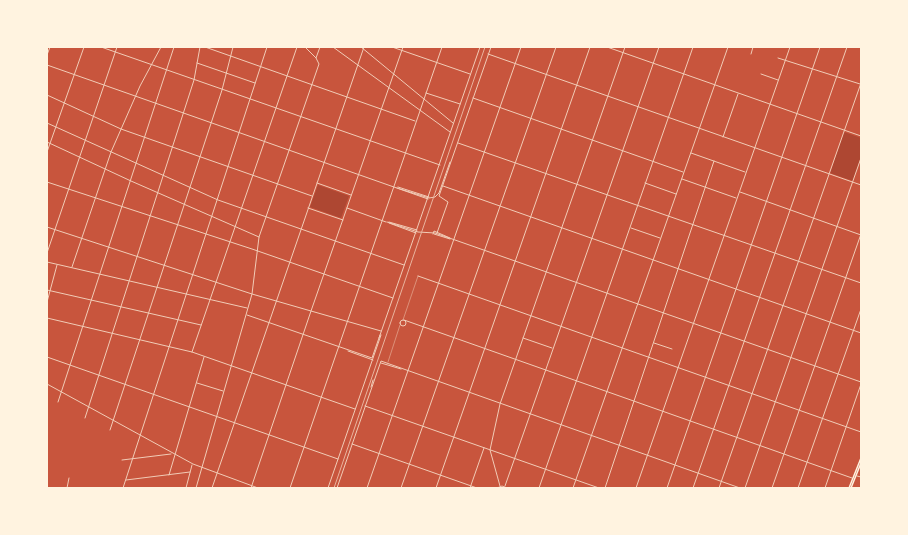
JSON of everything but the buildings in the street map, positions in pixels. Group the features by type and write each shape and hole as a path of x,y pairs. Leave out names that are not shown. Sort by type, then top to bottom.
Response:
{"main road":[{"path":"850,488 861,458"},
{"path":"855,475 861,464"}],"street":[{"path":"47,55 50,47"},
{"path":"47,152 84,47"},
{"path":"101,47 370,142 440,165"},
{"path":"47,253 78,157 117,47"},
{"path":"72,267 104,169 135,96 161,47"},
{"path":"58,402 174,47"},
{"path":"85,418 136,256 184,114 194,80 200,47"},
{"path":"205,47 416,121"},
{"path":"110,430 222,90 233,47"},
{"path":"123,488 267,47"},
{"path":"192,352 297,47"},
{"path":"196,488 252,294 259,238 319,63 305,47"},
{"path":"316,58 320,47"},
{"path":"333,47 451,133"},
{"path":"361,47 454,123"},
{"path":"392,47 471,74"},
{"path":"251,487 403,47"},
{"path":"290,488 346,321 442,47"},
{"path":"246,315 372,358 480,47"},
{"path":"396,187 429,198 435,197 439,193 491,47"},
{"path":"367,488 522,47"},
{"path":"402,488 556,47"},
{"path":"436,488 590,47"},
{"path":"607,47 861,136"},
{"path":"500,486 490,450 500,404 576,184 608,97 624,47"},
{"path":"505,486 659,47"},
{"path":"539,488 693,47"},
{"path":"574,488 728,47"},
{"path":"751,54 753,47"},
{"path":"636,488 790,47"},
{"path":"667,488 820,47"},
{"path":"693,488 847,47"},
{"path":"212,488 275,301 364,48"},
{"path":"488,54 754,149 861,185"},
{"path":"719,488 861,84 778,58"},
{"path":"197,63 255,83"},
{"path":"47,65 428,198"},
{"path":"761,74 778,80"},
{"path":"426,93 460,105"},
{"path":"723,137 738,93"},
{"path":"47,95 121,129 312,196"},
{"path":"473,98 684,172"},
{"path":"47,123 218,200 404,265"},
{"path":"47,142 259,238"},
{"path":"458,143 861,283"},
{"path":"691,153 746,172"},
{"path":"745,488 861,158"},
{"path":"438,232 448,202 439,197 451,159"},
{"path":"605,488 635,402 677,269 714,161"},
{"path":"682,179 737,199"},
{"path":"47,182 257,251 393,298"},
{"path":"317,183 351,195"},
{"path":"645,183 676,194"},
{"path":"443,186 861,332"},
{"path":"739,192 861,234 772,488"},
{"path":"308,208 342,220"},
{"path":"347,208 416,233"},
{"path":"387,222 417,230"},
{"path":"387,222 418,232 435,233 450,238"},
{"path":"47,227 217,283 381,332"},
{"path":"630,227 661,238"},
{"path":"450,238 433,234 434,231 438,232 450,238 454,240 744,342 815,365 861,383 825,488"},
{"path":"47,262 248,308"},
{"path":"47,302 57,264"},
{"path":"388,363 400,321 403,320 418,276 861,432"},
{"path":"47,290 202,325"},
{"path":"798,488 861,309"},
{"path":"47,318 192,352 355,409"},
{"path":"403,320 854,479"},
{"path":"400,325 404,326 406,322"},
{"path":"379,338 381,332"},
{"path":"328,488 373,360 381,332"},
{"path":"522,338 553,348"},
{"path":"654,343 672,349"},
{"path":"347,350 373,360"},
{"path":"47,357 338,460"},
{"path":"169,474 204,357"},
{"path":"380,362 388,363 408,372 740,488"},
{"path":"380,362 401,369"},
{"path":"337,488 351,443 380,362"},
{"path":"369,393 373,380"},
{"path":"197,383 223,391"},
{"path":"47,384 172,454 201,468 251,487 258,488"},
{"path":"364,405 600,488"},
{"path":"351,443 476,488"},
{"path":"470,487 485,448"},
{"path":"122,460 172,454"},
{"path":"186,488 193,464"},
{"path":"126,480 190,472"},
{"path":"855,475 861,477"},
{"path":"67,488 68,478"},
{"path":"497,488 500,486 505,486 507,488"}],"shaded area":[{"path":"844,132 861,138 861,156 853,181 830,173"},
{"path":"318,185 349,196 341,218 310,207"}],"railway":[{"path":"334,488 485,47"}]}
